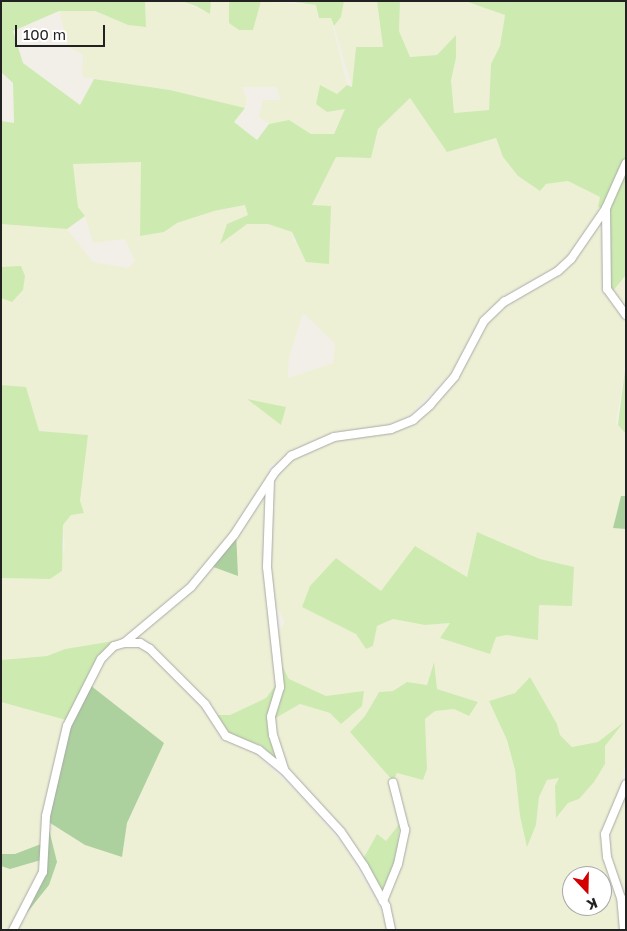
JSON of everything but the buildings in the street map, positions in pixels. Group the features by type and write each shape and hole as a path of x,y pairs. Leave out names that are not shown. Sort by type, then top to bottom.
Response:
{"street":[{"path":"124,643 191,587 234,535 270,480 291,456 312,444 341,435 392,429 413,420 455,376 484,321 504,302 558,271 571,259 588,230 606,208 626,163"},
{"path":"606,208 607,288 626,315"},
{"path":"270,480 267,567 280,687 271,717 273,735 286,773"},
{"path":"13,930 42,872 46,816 67,726 101,659 114,646 124,643 140,643 150,649 205,704 226,736 259,750 286,773 341,832 383,901 391,930"},
{"path":"383,901 398,864 405,830 393,783"},
{"path":"624,930 621,898 607,857 605,834 626,784"}],"green space":[{"path":"1,1 145,1 146,27 128,25 95,11 59,11 13,31 23,63 80,105 94,79 170,90 245,108 234,122 257,140 269,124 289,120 311,134 334,134 345,109 327,112 316,104 320,85 337,94 347,85 352,87 356,47 383,47 377,1 400,1 399,31 410,57 437,55 456,35 456,58 451,80 454,113 489,110 491,64 500,46 505,15 465,1 626,1 626,160 603,208 598,207 600,197 568,181 546,184 540,191 518,176 503,157 496,138 447,152 410,98 378,129 371,158 336,157 312,205 331,206 329,264 306,262 292,232 268,224 247,224 220,244 227,224 248,215 245,205 214,211 177,223 164,232 140,236 141,162 73,164 78,207 85,216 67,229 1,224 1,121 14,123 13,83 1,72"},
{"path":"145,1 181,1 210,14 211,1 229,1 239,30 253,30 261,1 316,5 331,18 347,85 338,94 345,109 334,134 311,134 289,120 269,124 259,117 263,100 280,100 277,87 242,87 247,100 245,108 170,90 82,77 83,55 68,47 59,11 95,11 128,25 146,26"},
{"path":"181,1 211,1 210,14 196,6"},
{"path":"229,1 261,1 253,30 239,30 229,23"},
{"path":"344,1 377,1 383,47 352,87 334,26 341,17"},
{"path":"344,1 341,17 334,26 331,18 319,18 316,5 294,2"},
{"path":"400,1 465,1 505,14 500,46 491,64 489,110 453,113 451,80 456,58 456,35 437,55 410,57 399,31"},
{"path":"410,98 447,152 496,138 503,157 518,176 540,191 546,184 568,181 601,198 603,208 569,255 556,267 503,297 481,318 452,373 410,415 390,425 332,433 287,453 276,465 271,463 267,478 230,534 189,584 161,609 120,640 65,649 47,656 1,660 1,578 50,579 65,548 63,525 80,501 88,435 38,431 26,388 1,385 1,224 67,229 93,262 128,268 135,261 125,239 93,243 85,216 78,207 73,163 142,162 140,236 164,232 177,223 214,211 246,205 248,215 227,224 220,244 247,223 268,224 292,232 294,243 330,206 312,206 336,157 371,158 378,129","holes":["303,313 335,344 333,363 288,378 289,357","248,400 286,407 281,424"]},
{"path":"626,167 626,275 612,292 608,288 608,208"},
{"path":"601,220 601,248 610,294 626,275 626,362 616,423 626,434 626,496 621,496 613,528 626,529 626,761 617,805 626,798 626,930 391,930 386,906 400,823 386,841 377,834 361,862 286,773 271,721 300,704 330,713 326,696 289,679 279,660 280,679 266,698 230,715 211,715 150,649 124,643 180,598 236,531 291,456 334,437 391,429 413,420 455,376 484,321 558,271","holes":["477,532 540,559 574,567 539,605 538,640 507,635 440,638 450,623 425,625 393,619 377,626 373,646 366,649 356,634 467,577","271,595 285,623 278,630 278,656","433,663 437,689 478,702 469,716 454,709 435,711 425,719 427,769 423,779 397,773 392,782 382,765 350,732 365,716 379,692 393,691 407,682 427,685","530,677 557,724 560,735 572,747 598,742 623,724 605,746 605,764 579,799 568,803 557,817 555,786 560,778 547,780 539,797 536,825 527,846 520,816 515,770 507,740 489,701 515,693"]},
{"path":"21,266 25,276 23,290 12,302 1,298 1,267"},
{"path":"626,362 626,434 618,425"},
{"path":"1,385 26,387 39,431 88,435 80,501 84,513 71,515 63,525 62,571 50,579 1,578"},
{"path":"247,399 286,407 281,425"},
{"path":"621,496 626,496 626,529 613,528"},
{"path":"236,531 238,576 208,565"},
{"path":"477,532 540,559 574,567 572,606 539,605 538,640 507,635 496,637 490,654 440,638 450,623 425,625 393,619 377,626 373,646 366,649 356,634 302,607 310,586 336,558 381,591 415,546 467,577"},
{"path":"120,640 99,659 66,720 1,702 1,660 47,656 65,649"},
{"path":"139,646 169,670 198,702 222,738 257,755 299,794 345,847 381,909 388,930 15,930 49,885 57,862 47,821 85,845 122,856 127,823 163,743 90,685 101,664 115,649"},
{"path":"434,662 437,689 478,702 469,716 454,709 435,711 425,719 427,769 423,780 397,773 393,781 350,732 365,716 379,692 393,691 407,682 427,685"},
{"path":"281,664 289,679 326,696 364,691 362,706 341,724 330,713 300,704 274,719 283,687"},
{"path":"530,677 557,724 560,735 572,747 598,742 624,722 605,746 605,764 594,782 579,799 568,803 556,818 555,786 559,778 547,780 539,797 536,825 527,847 520,816 515,770 507,740 489,701 515,693"},
{"path":"278,682 271,736 277,761 261,745 228,735 213,715 230,715 266,698"},
{"path":"90,685 164,743 127,823 122,857 85,845 47,821 70,727"},
{"path":"1,702 66,720 42,814 41,844 15,855 1,854"},
{"path":"47,821 57,862 49,885 26,914 46,871"},
{"path":"400,823 396,863 383,895 363,859 377,834 386,841"},
{"path":"41,844 41,860 10,869 1,866 1,854 15,854"},
{"path":"41,860 40,871 10,930 1,930 1,866 10,869"}]}
